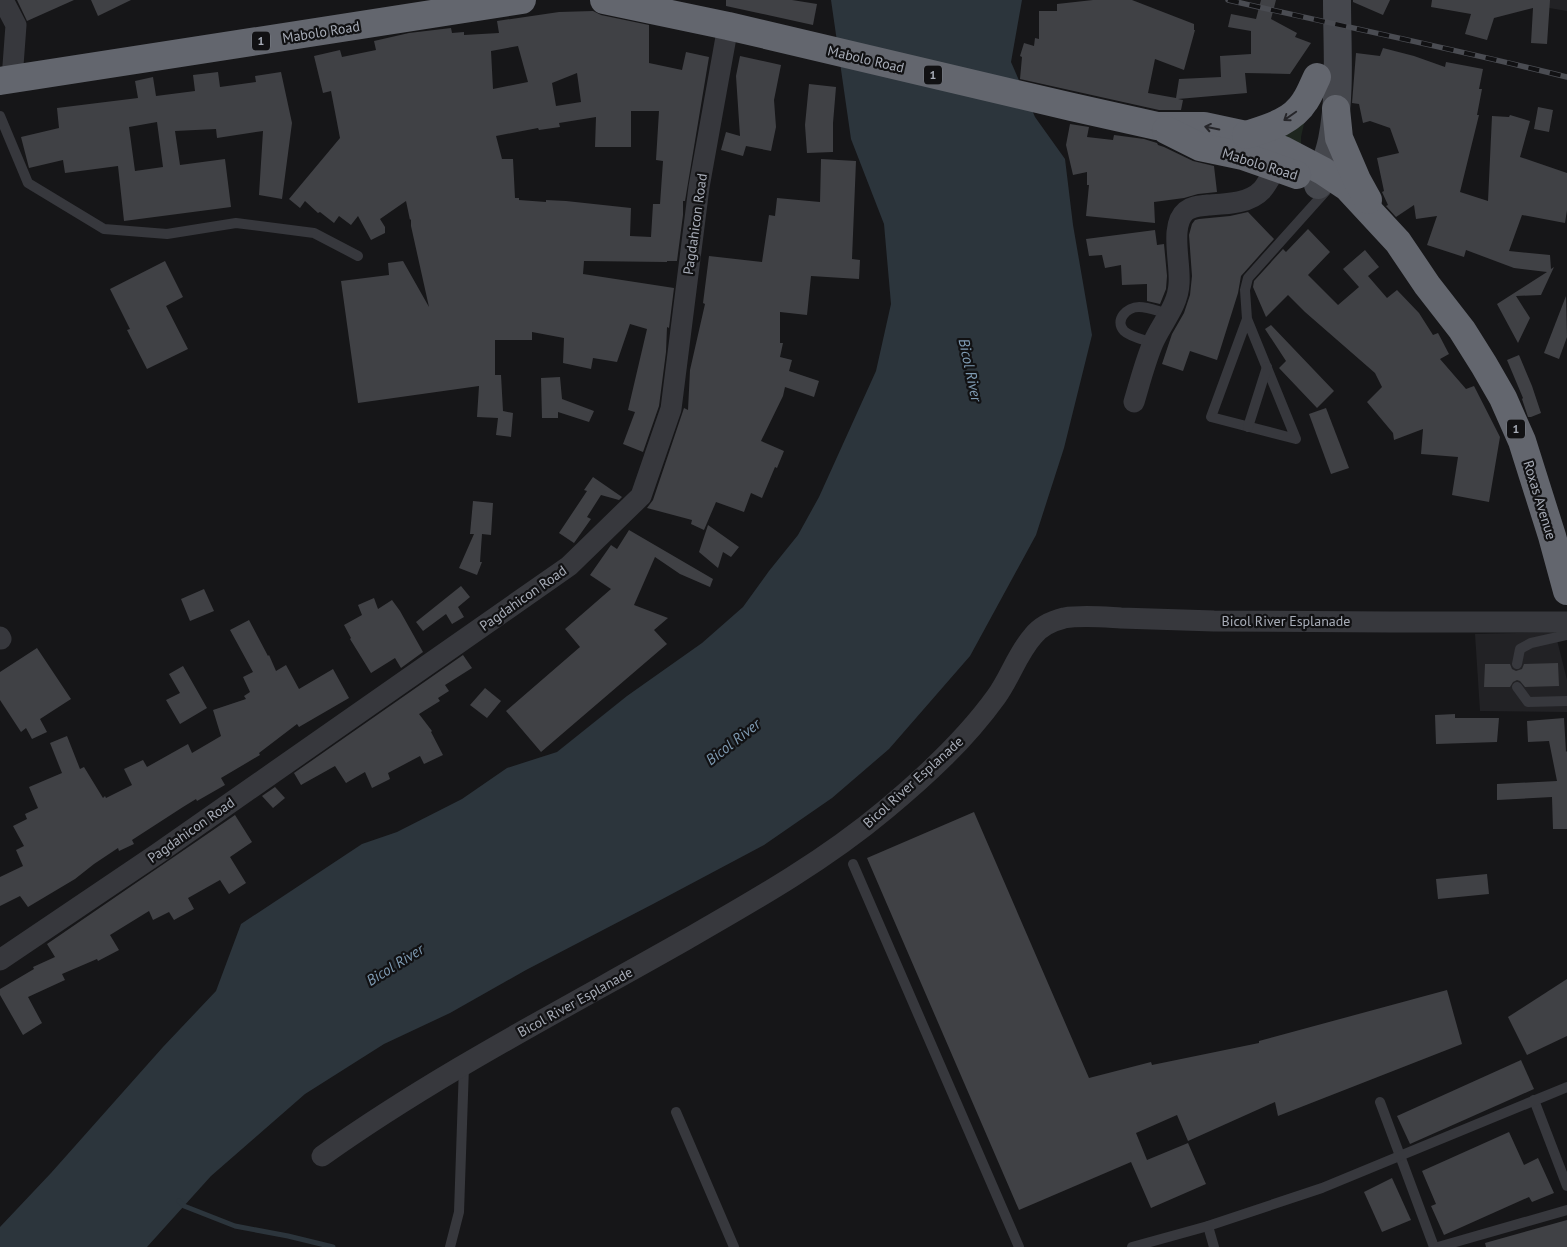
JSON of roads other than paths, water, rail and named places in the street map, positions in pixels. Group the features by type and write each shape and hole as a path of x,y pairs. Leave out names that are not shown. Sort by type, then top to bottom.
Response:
{"highway":[{"name":"Mabolo Road","path":"6,80 522,0"},
{"name":"Mabolo Road","path":"604,0 651,5 794,42 1157,126 1204,126 1246,135 1283,150 1318,178"},
{"path":"1246,135 1275,126 1296,113 1317,76"},
{"path":"1336,109 1339,138 1347,159 1382,226"},
{"name":"Mabolo Road","path":"1157,126 1200,147 1243,156 1318,178"},
{"name":"Roxas Avenue","path":"1318,178 1348,187 1398,242 1427,285 1462,330 1503,398 1522,441 1567,591"},
{"name":"Roxas Avenue","path":"1318,178 1387,257 1427,285"}],"main road":[{"path":"1318,178 1316,128 1317,76 1337,13"},
{"path":"1318,178 1332,141 1336,109 1338,89 1337,13"}],"street":[{"path":"4,0 16,26 6,80"},
{"name":"Pagdahicon Road","path":"0,960 157,854 569,566 642,496 671,409 699,187 728,26"},
{"path":"1134,402 1153,343 1169,314 1179,287 1180,266 1176,234 1179,219 1194,207 1224,204 1252,198 1262,190 1276,167"},
{"name":"Bicol River Esplanade","path":"322,1156 363,1127 464,1065 738,909 841,845 886,810 930,771 970,731 1001,690 1034,633 1048,623 1065,618 1094,617 1300,622 1567,622"}],"lane":[{"path":"0,116 28,183 104,229 167,234 236,223 314,233 358,256"},
{"path":"1247,319 1211,417 1296,439 1247,319 1245,290 1248,278 1318,178"},
{"path":"1153,343 1125,332 1121,326 1125,312 1139,307 1169,314"},
{"path":"1248,427 1267,367"},
{"path":"1517,664 1520,650 1530,643 1567,635"},
{"path":"1517,687 1528,702 1567,701"},
{"path":"853,864 1019,1247"},
{"path":"450,1247 459,1212 464,1065"},
{"path":"1132,1247 1208,1226 1322,1188 1567,1088"},
{"path":"1534,1100 1567,1186"},
{"path":"1380,1102 1436,1247 1567,1210"},
{"path":"676,1112 734,1247"},
{"path":"1208,1226 1214,1247"}],"water":[{"name":"Bicol River","path":"831,0 1022,0 1011,62 1035,117 1065,159 1073,225 1092,335 1064,448 1036,535 970,656 889,749 832,798 764,845 526,970 450,1013 384,1044 305,1094 211,1176 147,1247 0,1247 0,1227 216,991 241,924 362,844 397,832 462,799 507,768 557,752 627,696 702,643 743,607 798,535 819,497 876,371 891,304 884,224 851,139"}],"waterway":[{"path":"179,1201 184,1206 235,1226 333,1247"}],"railway":[{"path":"1228,0 1567,77"}]}
